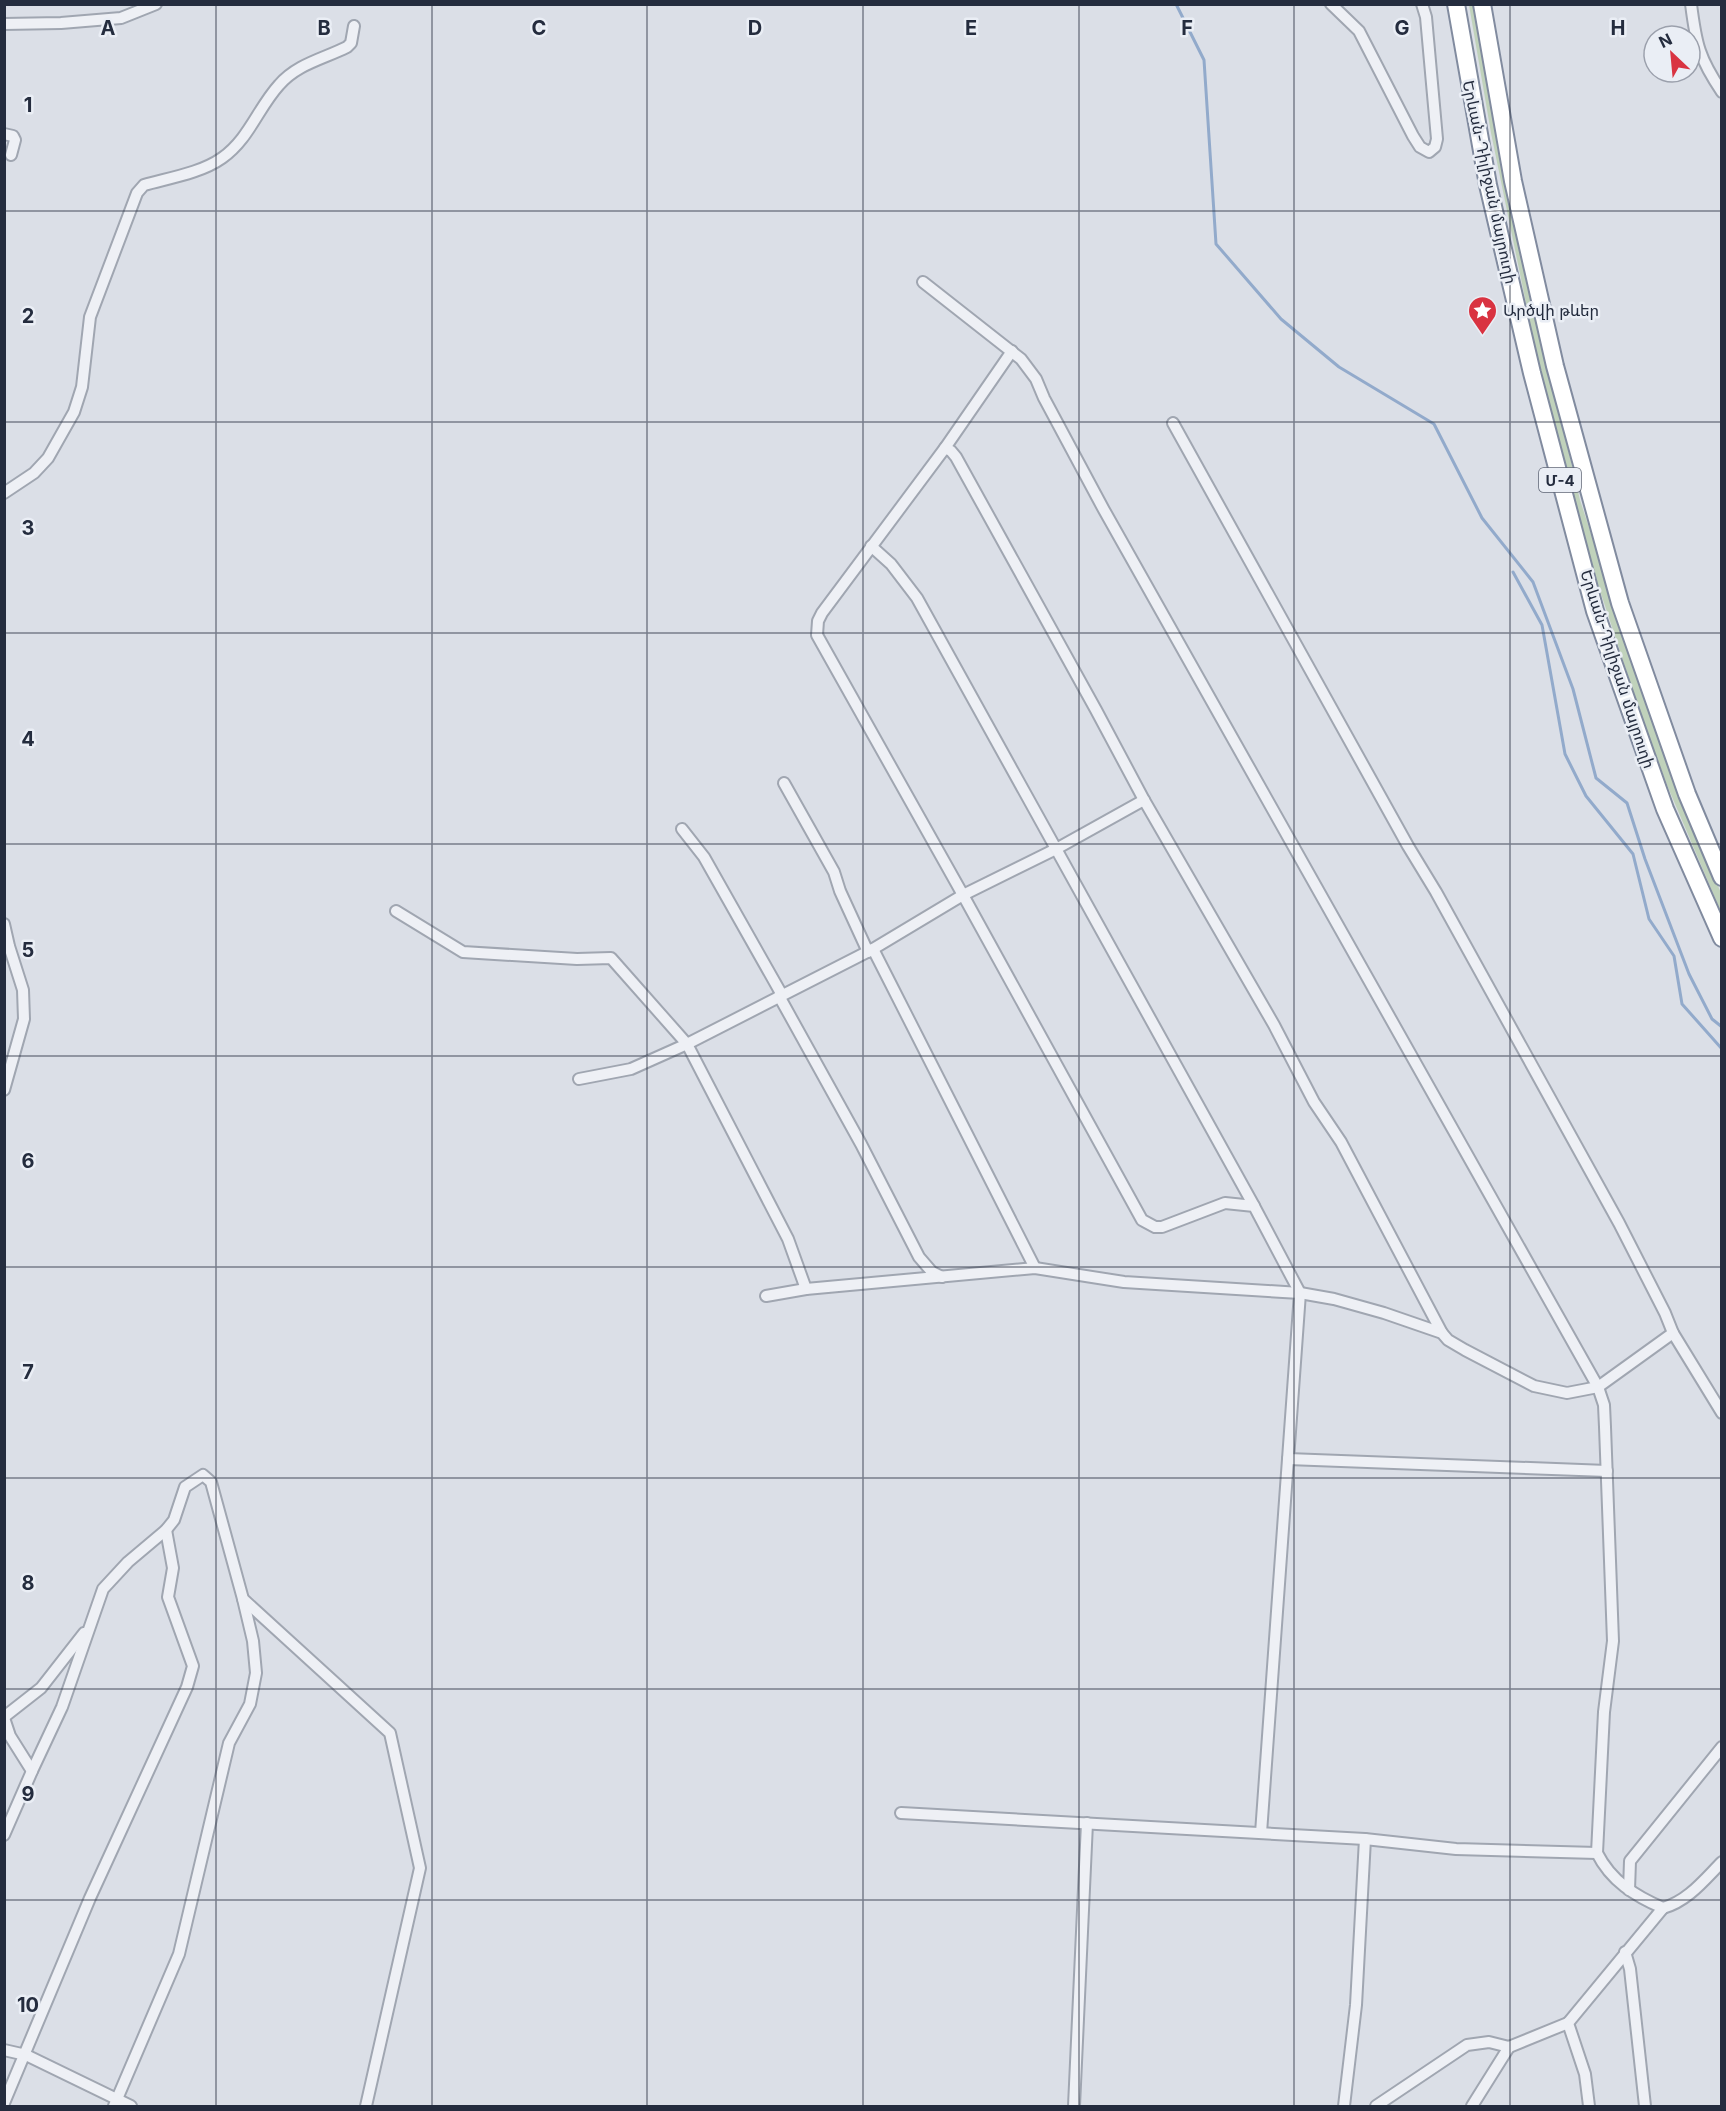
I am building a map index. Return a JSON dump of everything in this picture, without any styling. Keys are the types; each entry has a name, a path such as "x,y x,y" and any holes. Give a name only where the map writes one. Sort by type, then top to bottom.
{"highway":[{"name":"Երևան-Դիլիջան մայրուղի","path":"1456,4 1488,185 1532,374 1595,611 1665,809 1722,938"},
{"name":"Երևան-Դիլիջան մայրուղի","path":"1482,4 1518,204 1555,366 1617,592 1687,794 1722,877"}],"street":[{"path":"4,24 61,23 121,18 156,4"},
{"path":"1331,4 1359,30 1416,142 1429,152 1435,147 1437,139 1426,17 1422,4"},
{"path":"1691,4 1696,41 1702,62 1722,92"},
{"path":"4,493 34,473 48,458 74,412 82,387 90,317 137,193 144,185 210,165 222,158 240,143 278,85 301,67 347,47 351,43 354,26"},
{"path":"4,134 13,136 15,140 11,155"},
{"path":"923,282 1012,351 1036,379 1110,520 1598,1387 1604,1405 1613,1641 1604,1712 1597,1853 1603,1866 1629,1890 1663,1908"},
{"path":"1012,351 945,448 822,613 818,621 817,635 1142,1220 1155,1227 1162,1227 1225,1203 1254,1206"},
{"path":"1173,423 1619,1223 1660,1302 1673,1333 1721,1410"},
{"path":"945,448 956,457 1144,800 1274,1025 1314,1102 1341,1142 1442,1333"},
{"path":"871,546 891,564 917,598 1300,1293 1261,1833"},
{"path":"784,783 834,872 840,891 1035,1268"},
{"path":"579,1078 631,1069 687,1044 870,950 963,895 1056,849 1144,800"},
{"path":"682,829 704,857 781,996 861,1143 919,1257 932,1272 942,1278"},
{"path":"396,911 463,952 577,959 611,958 687,1044 788,1239 806,1289"},
{"path":"4,924 23,990 24,1004 24,1019 4,1090"},
{"path":"766,1296 806,1289 1035,1268 1124,1282 1300,1293 1334,1299 1384,1313 1442,1333 1465,1350 1534,1386 1567,1393 1598,1387 1673,1333"},
{"path":"1288,1459 1607,1471"},
{"path":"4,1835 62,1707 103,1589 128,1562 166,1530 174,1520 185,1487 203,1475 211,1482 243,1599 256,1673 250,1704 229,1743 179,1954 115,2103"},
{"path":"4,2103 90,1898 187,1687 193,1666 168,1597 173,1568 166,1530"},
{"path":"243,1599 390,1733 420,1868 366,2106"},
{"path":"32,1771 10,1736 4,1718 41,1688 90,1624"},
{"path":"1629,1890 1630,1861 1722,1747"},
{"path":"901,1813 1365,1839 1456,1849 1597,1853"},
{"path":"1074,2106 1087,1823"},
{"path":"1344,2106 1356,2005 1365,1839"},
{"path":"1376,2106 1467,2045 1489,2042 1509,2046 1568,2023 1663,1908 1687,1897 1722,1862"},
{"path":"1625,1952 1630,1969 1645,2106"},
{"path":"1568,2023 1585,2074 1589,2106"},
{"path":"1472,2106 1509,2046"},
{"path":"4,2050 26,2055 115,2103 131,2106"}],"green space":[{"path":"1469,5 1477,5 1562,424 1580,500 1641,687 1721,893 1721,912 1667,785 1639,709 1584,542 1557,445 1491,133"}],"waterway":[{"path":"1176,4 1204,60 1216,244 1281,319 1339,367 1434,424 1482,518 1533,582 1573,689 1596,778 1627,803 1645,859 1689,974 1712,1019 1722,1027"},
{"path":"1513,572 1542,625 1565,754 1586,796 1633,854 1649,919 1674,956 1682,1004 1722,1049"}],"place":[{"name":"Արծվի թևեր","path":"1482,336"}]}
